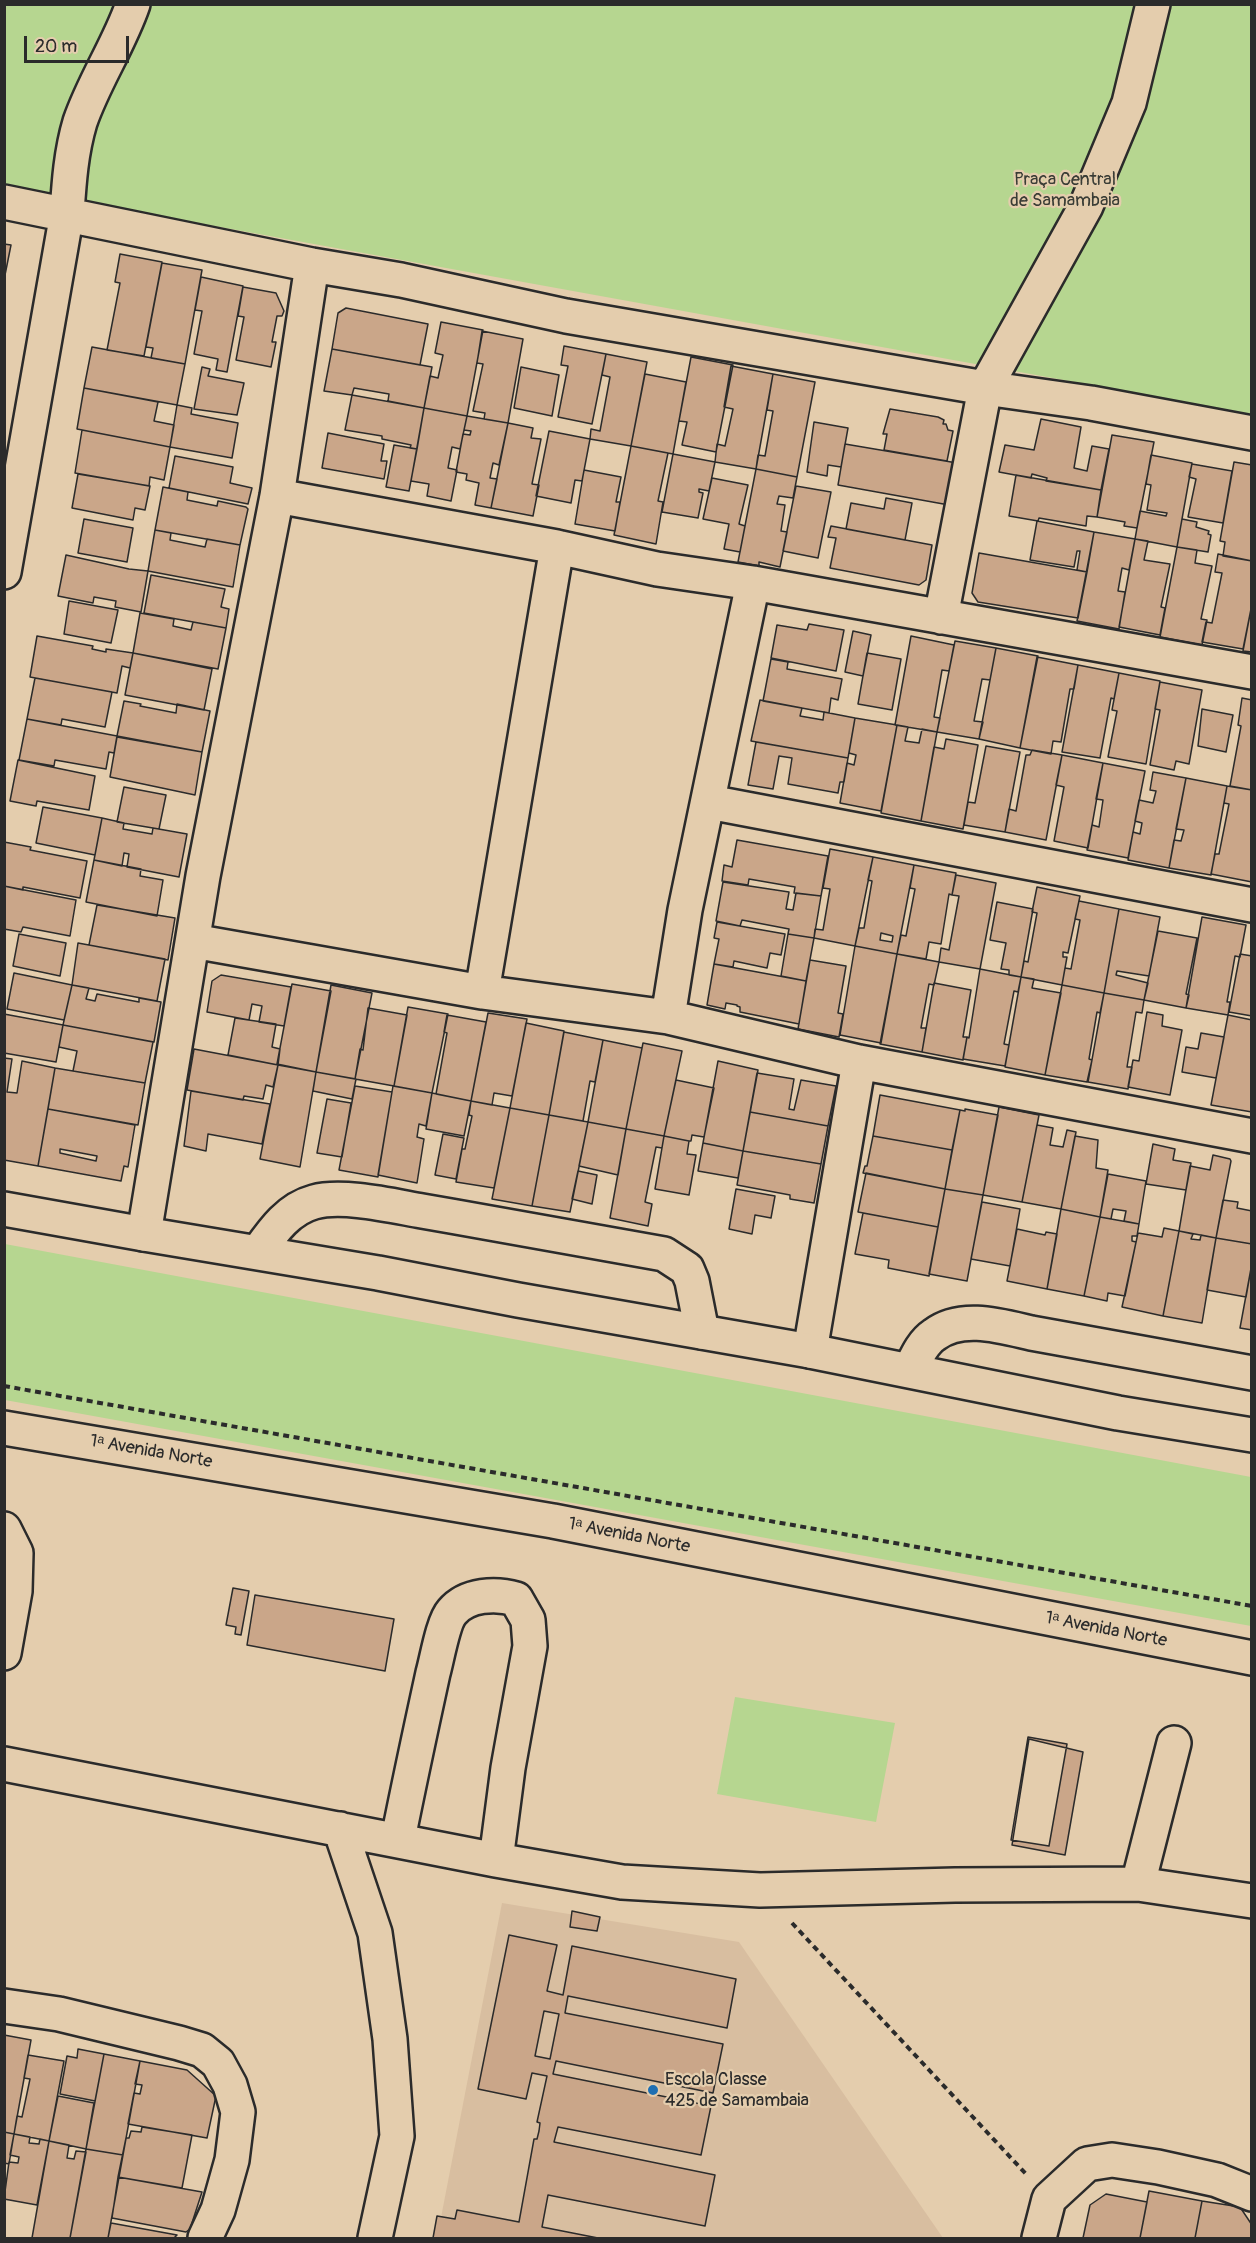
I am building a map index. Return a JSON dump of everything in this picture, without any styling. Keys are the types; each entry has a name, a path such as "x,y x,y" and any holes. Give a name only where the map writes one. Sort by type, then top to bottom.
{"street":[{"path":"4,572 67,213 69,174 80,123 101,72 125,28 133,4"},
{"path":"941,617 985,388 1086,206 1129,103 1153,4"},
{"path":"4,201 312,265 401,280 566,316 985,388 1091,403 1251,433"},
{"path":"144,1234 212,829 277,496 312,265"},
{"path":"277,496 557,547 657,569 753,583 1251,672"},
{"path":"482,992 557,547"},
{"path":"668,1017 685,910 753,583"},
{"path":"709,802 1251,905"},
{"path":"193,941 482,992 668,1017 859,1062 1251,1136"},
{"path":"810,1351 859,1062"},
{"path":"258,1252 276,1227 296,1210 315,1201 366,1202 664,1254 687,1269 692,1281 702,1332"},
{"path":"4,1209 810,1351 1118,1413 1251,1435"},
{"path":"910,1370 921,1349 933,1335 947,1327 963,1323 998,1325 1251,1373"},
{"name":"1ᵃ Avenida Norte","path":"4,1428 553,1521 1251,1658"},
{"path":"4,1529 16,1553 15,1592 4,1653"},
{"path":"398,1839 440,1643 452,1612 467,1601 486,1595 504,1595 516,1599 528,1620 530,1646 508,1768 496,1860"},
{"path":"1138,1884 1174,1743"},
{"path":"4,1764 398,1839 496,1860 622,1882 760,1890 955,1885 1138,1884 1251,1901"},
{"path":"340,1829 375,1933 390,2039 397,2136 375,2238"},
{"path":"4,2006 59,2014 179,2043 202,2050 218,2064 230,2085 238,2112 232,2160 218,2210 205,2238"},
{"path":"1039,2238 1049,2199 1087,2164 1112,2160 1217,2180 1251,2194"}],"path":[{"path":"4,1386 1251,1606"},
{"path":"760,1890 1049,2199"}],"shaded area":[{"name":"Escola Classe 425 de Samambaia","path":"502,1903 739,1942 943,2238 437,2238"}],"green space":[{"name":"Praça Central de Samambaia","path":"4,5 1251,5 1251,414 5,188"},
{"path":"5,1244 1251,1477 1251,1626 5,1400"},
{"path":"735,1697 895,1723 876,1822 717,1794"}],"building":[{"path":"4,244 11,245 4,280"},
{"path":"120,254 162,262 144,356 107,350 120,283 115,282"},
{"path":"162,263 202,270 185,364 151,358 153,348 146,347"},
{"path":"201,277 243,286 227,372 216,370 218,359 194,354 202,311 195,310"},
{"path":"243,287 276,293 284,311 282,316 277,316 272,342 276,342 271,367 236,360 244,317 238,316"},
{"path":"346,308 428,324 420,365 332,349 338,313"},
{"path":"441,322 483,330 467,416 424,408 430,376 438,378 443,355 435,353"},
{"path":"482,331 523,339 508,423 484,419 485,413 473,411 483,364 477,363"},
{"path":"564,346 606,354 592,424 558,417 568,366 561,365"},
{"path":"92,347 185,364 177,405 84,388"},
{"path":"332,349 432,367 424,408 388,401 389,394 354,388 352,395 324,391"},
{"path":"606,354 647,362 631,446 590,439 591,429 600,431 610,377 602,375"},
{"path":"691,357 733,365 716,452 682,445 687,422 679,421"},
{"path":"731,366 773,374 756,469 715,462 717,444 725,446 733,409 724,407"},
{"path":"202,367 210,369 208,376 244,383 237,415 194,409"},
{"path":"521,367 559,375 552,416 514,408"},
{"path":"645,374 686,382 673,454 631,446"},
{"path":"773,374 815,382 797,477 756,469 758,455 765,456 773,411 767,410"},
{"path":"84,388 158,402 154,421 174,425 170,447 77,429"},
{"path":"352,395 424,408 417,449 410,448 411,445 382,439 382,436 345,430"},
{"path":"177,405 192,408 191,414 238,423 232,458 170,447"},
{"path":"424,408 467,416 460,449 452,447 448,468 457,470 451,501 427,496 429,484 411,481"},
{"path":"890,409 944,420 943,424 946,424 948,430 953,431 947,461 884,450 887,434 883,434"},
{"path":"467,416 508,423 499,465 493,463 490,478 497,479 491,508 475,505 479,483 466,480 467,474 456,472 463,434 470,435 471,431 464,430"},
{"path":"1041,419 1081,427 1074,468 1087,471 1092,446 1109,449 1101,490 1046,481 1047,478 1032,474 1031,478 999,472 1005,445 1034,450"},
{"path":"814,422 848,428 841,467 828,465 827,476 807,472"},
{"path":"508,423 533,428 531,438 541,439 532,484 539,485 533,516 491,508"},
{"path":"82,430 170,447 164,480 150,477 149,486 75,473"},
{"path":"549,431 590,439 582,481 575,480 571,503 536,496"},
{"path":"328,433 384,444 381,461 387,461 384,479 322,468"},
{"path":"1112,435 1154,442 1137,528 1124,526 1125,522 1097,517"},
{"path":"845,444 957,463 949,505 838,485"},
{"path":"394,445 417,449 409,491 386,487"},
{"path":"631,446 668,453 658,501 663,502 656,544 614,535"},
{"path":"673,454 715,462 709,491 699,489 699,492 703,493 698,518 662,512"},
{"path":"1151,455 1192,463 1177,547 1135,539 1140,511 1166,516 1167,513 1147,510 1151,485 1146,484"},
{"path":"175,456 233,467 230,483 252,488 248,504 169,488"},
{"path":"1234,462 1252,465 1252,561 1223,556 1225,542 1220,541"},
{"path":"1192,464 1232,471 1223,523 1188,517 1196,479 1189,477"},
{"path":"756,469 797,477 793,498 779,496 777,504 785,505 781,531 787,532 780,567 759,562 759,566 738,562"},
{"path":"584,470 621,477 616,502 620,502 615,531 575,524"},
{"path":"78,474 150,486 145,510 135,508 133,520 72,508"},
{"path":"1016,475 1101,490 1097,517 1087,516 1086,526 1039,518 1038,521 1009,516"},
{"path":"712,478 748,485 739,524 745,526 740,552 724,549 729,524 703,519"},
{"path":"796,486 831,492 818,558 783,551"},
{"path":"163,487 188,492 187,500 217,506 218,501 246,507 248,509 240,545 155,530"},
{"path":"886,498 912,503 905,540 846,529 851,503 884,509"},
{"path":"84,519 133,528 127,562 78,553"},
{"path":"1182,519 1197,522 1196,527 1209,531 1208,534 1211,535 1208,552 1177,547"},
{"path":"1037,521 1094,532 1087,572 1077,570 1080,551 1077,551 1074,567 1030,560"},
{"path":"831,526 932,545 926,580 919,585 830,568 836,538 828,537"},
{"path":"155,530 171,533 170,540 205,547 207,539 240,545 233,587 148,571"},
{"path":"1094,532 1135,539 1129,570 1122,568 1118,591 1125,592 1119,629 1077,621"},
{"path":"1135,539 1148,541 1144,560 1170,564 1161,607 1165,608 1160,635 1119,627"},
{"path":"1177,547 1197,550 1195,563 1212,566 1201,619 1207,620 1202,645 1160,637"},
{"path":"979,553 1087,572 1078,618 978,602 972,593"},
{"path":"1218,554 1252,561 1252,604 1243,649 1202,642 1206,622 1212,623 1222,573 1215,572"},
{"path":"66,555 148,571 141,612 115,607 116,601 94,597 93,603 58,596"},
{"path":"151,575 225,589 221,607 229,609 226,628 144,613"},
{"path":"69,601 118,610 111,643 64,634"},
{"path":"1252,604 1252,652 1243,651"},
{"path":"140,613 174,619 173,626 191,630 193,622 226,628 218,669 133,653"},
{"path":"809,624 844,630 836,671 771,658 777,625 807,630"},
{"path":"853,631 871,635 863,676 845,672"},
{"path":"37,636 93,646 92,649 106,652 106,649 133,653 130,668 122,666 117,693 30,677"},
{"path":"911,636 954,645 949,671 942,670 934,717 940,718 937,732 895,725"},
{"path":"955,641 996,648 990,680 982,679 974,721 983,722 979,739 937,732"},
{"path":"996,648 1038,656 1020,748 979,739"},
{"path":"133,653 212,669 204,710 125,695"},
{"path":"867,653 901,659 892,710 858,704"},
{"path":"1037,657 1078,665 1074,689 1070,689 1061,742 1053,741 1051,754 1020,748"},
{"path":"771,659 788,662 787,669 842,679 838,700 831,698 829,713 763,701"},
{"path":"1078,665 1119,673 1114,699 1111,698 1100,758 1062,752"},
{"path":"1119,673 1160,681 1146,764 1108,757 1117,711 1112,710"},
{"path":"35,678 112,692 105,727 62,719 61,725 27,719"},
{"path":"1160,682 1202,690 1189,764 1176,761 1174,770 1150,765 1160,710 1155,709"},
{"path":"1242,698 1252,700 1252,790 1230,786 1241,726 1238,725"},
{"path":"760,700 802,708 800,716 823,720 824,712 855,718 848,758 751,741"},
{"path":"124,701 176,713 177,704 210,711 202,752 117,736"},
{"path":"1202,709 1233,715 1226,752 1198,746"},
{"path":"855,718 897,725 881,811 840,803 847,763 854,765 856,755 849,753"},
{"path":"27,719 117,736 114,753 109,752 106,769 55,760 54,766 19,760"},
{"path":"897,725 908,727 905,741 919,743 922,729 937,732 921,821 881,813"},
{"path":"117,737 202,752 195,795 110,777"},
{"path":"946,739 978,745 963,829 921,821 934,747 944,749"},
{"path":"756,742 848,758 844,782 840,782 838,793 788,784 792,758 779,756 773,789 748,785"},
{"path":"986,746 1020,752 1005,832 964,825 968,802 975,803"},
{"path":"1032,750 1062,755 1046,840 1005,832 1009,809 1016,811 1026,755 1030,755"},
{"path":"1062,755 1103,763 1088,848 1054,841 1064,787 1056,785"},
{"path":"18,760 95,776 89,810 37,801 36,806 10,801"},
{"path":"1103,763 1145,771 1128,858 1087,850 1092,825 1099,827 1103,800 1096,799"},
{"path":"1153,772 1186,778 1169,868 1128,860 1133,832 1140,834 1142,823 1135,821 1139,800 1153,803 1156,791 1150,790"},
{"path":"1186,778 1227,786 1211,875 1169,868 1174,840 1181,841 1184,830 1176,829"},
{"path":"1227,786 1252,790 1252,882 1211,874 1215,854 1219,854 1229,804 1224,803"},
{"path":"124,787 166,795 159,829 117,822"},
{"path":"43,807 102,818 95,855 36,843"},
{"path":"102,818 124,823 123,829 152,834 153,828 187,834 179,877 127,867 129,854 124,853 122,866 94,860"},
{"path":"737,840 828,856 821,896 794,893 795,887 749,879 748,885 722,881 724,865 732,867"},
{"path":"4,842 31,847 30,850 87,861 80,898 23,887 23,890 4,886"},
{"path":"830,849 873,857 855,946 814,938 815,929 823,930 830,889 823,888"},
{"path":"873,857 914,865 897,954 855,946 859,928 864,928 872,881 868,880","holes":["881,933 893,936 892,942 880,940"]},
{"path":"94,860 141,869 140,876 163,880 157,916 86,902"},
{"path":"914,865 956,873 952,895 949,894 941,944 929,942 926,959 897,954 901,935 906,936 915,889 910,888"},
{"path":"956,875 996,883 980,969 939,962 941,948 949,950 959,896 952,895"},
{"path":"723,882 789,892 786,909 793,910 796,893 821,896 814,938 788,934 789,929 742,920 740,926 716,921"},
{"path":"4,886 76,900 70,936 23,927 21,932 4,929"},
{"path":"1037,887 1080,896 1068,953 1063,952 1063,957 1067,957 1062,985 1021,977 1024,961 1028,962 1037,913 1032,912"},
{"path":"1079,901 1119,909 1104,993 1062,985 1065,968 1071,969 1080,920 1075,919"},
{"path":"997,902 1033,909 1021,977 1009,975 1009,970 1001,969 1006,943 990,940"},
{"path":"97,905 175,918 168,960 89,945"},
{"path":"1119,909 1160,917 1149,976 1117,971 1116,975 1148,983 1144,1000 1104,993"},
{"path":"1202,917 1246,925 1240,957 1235,956 1227,1002 1230,1002 1228,1015 1186,1008"},
{"path":"717,922 785,934 781,955 770,953 767,968 734,961 733,967 714,964 719,939 714,938"},
{"path":"1158,931 1197,938 1186,994 1189,995 1186,1008 1144,1000"},
{"path":"19,934 66,943 60,976 13,966"},
{"path":"788,934 814,938 806,981 781,976"},
{"path":"78,943 165,959 157,1001 72,985"},
{"path":"855,946 897,954 881,1043 840,1035"},
{"path":"897,954 939,962 934,985 929,984 921,1028 926,1028 922,1052 880,1044"},
{"path":"1240,954 1252,956 1252,1016 1229,1012"},
{"path":"810,960 846,966 838,1013 843,1014 839,1037 798,1029"},
{"path":"714,964 806,981 799,1024 740,1012 740,1007 737,1005 726,1003 725,1009 707,1005"},
{"path":"980,969 1021,977 1018,992 1014,991 1004,1044 1009,1045 1005,1066 963,1059 967,1037 969,1038"},
{"path":"14,973 72,985 64,1020 7,1009"},
{"path":"221,975 291,987 284,1026 259,1022 262,1006 252,1004 249,1020 207,1012 212,981"},
{"path":"1021,977 1034,979 1032,988 1061,993 1045,1075 1005,1067"},
{"path":"934,983 971,990 963,1037 967,1037 963,1060 922,1052"},
{"path":"292,984 331,991 316,1072 277,1064"},
{"path":"72,985 89,988 86,999 95,1001 97,994 139,1002 139,998 161,1002 154,1042 63,1025"},
{"path":"331,985 372,993 355,1079 316,1072"},
{"path":"1062,985 1104,993 1100,1013 1097,1012 1089,1059 1092,1060 1087,1082 1045,1075"},
{"path":"1104,993 1144,1000 1142,1013 1136,1012 1127,1067 1132,1067 1128,1089 1088,1082"},
{"path":"408,1007 448,1014 432,1093 394,1086"},
{"path":"368,1008 407,1015 394,1086 355,1079 360,1049 363,1050"},
{"path":"1147,1012 1163,1015 1162,1026 1182,1030 1170,1095 1128,1087 1133,1060 1139,1061"},
{"path":"488,1013 527,1019 512,1096 494,1093 492,1105 471,1101"},
{"path":"4,1014 63,1025 56,1062 4,1053"},
{"path":"447,1015 486,1022 471,1101 436,1094 447,1033 444,1032"},
{"path":"1228,1015 1252,1020 1252,1112 1211,1105"},
{"path":"235,1018 276,1024 272,1047 280,1049 278,1065 228,1055"},
{"path":"526,1023 564,1031 549,1115 510,1108"},
{"path":"63,1025 153,1042 145,1083 73,1071 77,1051 59,1047"},
{"path":"564,1032 603,1040 595,1082 590,1081 583,1121 549,1115"},
{"path":"1201,1033 1224,1037 1216,1078 1182,1072 1186,1047 1198,1049"},
{"path":"603,1040 642,1048 626,1129 588,1122"},
{"path":"643,1043 682,1051 664,1136 626,1129"},
{"path":"194,1049 278,1065 273,1087 266,1085 263,1099 244,1096 243,1100 187,1090"},
{"path":"4,1058 12,1059 7,1092 17,1093 22,1061 55,1068 38,1166 4,1160"},
{"path":"718,1061 758,1070 743,1151 703,1143"},
{"path":"278,1065 316,1072 300,1167 260,1159"},
{"path":"55,1068 145,1083 138,1125 48,1109"},
{"path":"316,1072 356,1079 352,1099 313,1091"},
{"path":"757,1073 794,1079 789,1109 794,1110 801,1080 836,1086 828,1126 750,1112"},
{"path":"676,1080 714,1088 704,1137 692,1135 689,1141 664,1136"},
{"path":"355,1086 392,1092 378,1177 339,1170"},
{"path":"393,1086 432,1093 426,1126 419,1124 417,1137 424,1139 417,1183 378,1175"},
{"path":"191,1091 270,1104 262,1144 208,1134 206,1151 184,1146"},
{"path":"432,1093 471,1101 464,1136 426,1129"},
{"path":"880,1095 960,1110 952,1150 873,1136"},
{"path":"327,1099 351,1103 342,1157 317,1153"},
{"path":"471,1101 510,1108 494,1188 456,1182 462,1149 465,1149 472,1116 469,1115"},
{"path":"999,1107 1039,1115 1022,1202 983,1195"},
{"path":"510,1108 549,1115 532,1206 492,1199"},
{"path":"48,1109 135,1125 128,1167 124,1166 121,1181 38,1166","holes":["60,1149 97,1156 96,1161 60,1153"]},
{"path":"965,1109 998,1115 983,1195 945,1189 960,1110 965,1111"},
{"path":"750,1112 828,1126 821,1164 743,1151"},
{"path":"549,1115 588,1122 570,1212 532,1206"},
{"path":"588,1122 626,1129 618,1175 579,1166"},
{"path":"1037,1125 1053,1128 1050,1145 1063,1147 1067,1130 1076,1132 1061,1209 1022,1202"},
{"path":"626,1129 664,1136 662,1148 656,1147 645,1202 652,1204 648,1226 610,1218"},
{"path":"443,1134 464,1138 456,1179 435,1175"},
{"path":"664,1136 689,1141 687,1154 696,1155 689,1195 655,1189"},
{"path":"873,1136 952,1150 945,1189 863,1173 867,1166"},
{"path":"1075,1136 1098,1140 1096,1168 1108,1170 1100,1217 1061,1209"},
{"path":"703,1143 743,1151 738,1178 698,1171"},
{"path":"1153,1144 1175,1149 1173,1160 1191,1163 1186,1190 1146,1184"},
{"path":"743,1151 821,1164 814,1203 790,1199 790,1195 737,1185"},
{"path":"1213,1155 1231,1161 1216,1238 1179,1231 1190,1166 1210,1170"},
{"path":"578,1171 597,1175 592,1204 572,1199"},
{"path":"866,1173 945,1189 938,1227 858,1212"},
{"path":"1108,1174 1146,1181 1139,1224 1124,1221 1126,1211 1113,1209 1111,1219 1100,1217"},
{"path":"736,1189 775,1196 771,1218 755,1215 752,1234 729,1229"},
{"path":"945,1189 983,1195 967,1281 929,1274"},
{"path":"1223,1200 1238,1202 1237,1208 1252,1211 1252,1244 1216,1238"},
{"path":"982,1202 1020,1209 1010,1266 971,1259"},
{"path":"1061,1209 1100,1217 1084,1296 1047,1289"},
{"path":"863,1213 938,1227 929,1276 888,1268 889,1260 855,1254"},
{"path":"1100,1217 1139,1224 1137,1236 1132,1236 1132,1241 1136,1242 1125,1296 1108,1293 1107,1301 1084,1296"},
{"path":"1164,1228 1179,1231 1163,1316 1122,1307 1138,1233 1162,1237"},
{"path":"1017,1229 1045,1235 1046,1232 1057,1234 1047,1289 1007,1281"},
{"path":"1179,1231 1193,1234 1191,1239 1200,1240 1201,1235 1216,1238 1202,1323 1163,1316"},
{"path":"1216,1238 1252,1244 1252,1263 1246,1297 1207,1290"},
{"path":"1252,1263 1252,1330 1240,1328"},
{"path":"233,1588 249,1591 241,1635 235,1634 236,1627 226,1625"},
{"path":"255,1595 394,1619 385,1671 247,1645"},
{"path":"1028,1737 1067,1744 1049,1846 1011,1840"},
{"path":"1029,1739 1083,1752 1065,1855 1012,1845"},
{"path":"572,1911 600,1917 597,1931 570,1927"},
{"path":"509,1935 557,1945 547,1991 563,1995 572,1946 736,1979 727,2028 568,1996 565,2013 723,2044 713,2093 556,2061 553,2074 711,2106 701,2155 558,2127 554,2142 715,2175 705,2226 548,2195 542,2227 598,2238 433,2238 437,2216 455,2219 457,2210 519,2222 534,2139 537,2139 539,2131 540,2123 537,2122 547,2076 532,2073 526,2099 478,2089","holes":["544,2011 559,2014 550,2059 535,2056"]},
{"path":"4,2035 31,2040 14,2134 4,2132"},
{"path":"78,2049 104,2054 95,2101 60,2094 67,2056 77,2058"},
{"path":"104,2054 140,2061 123,2155 86,2149"},
{"path":"28,2055 64,2061 49,2141 14,2134 17,2116 22,2117 30,2079 24,2078"},
{"path":"140,2061 187,2070 216,2096 207,2138 128,2124 134,2093 140,2094 142,2085 135,2084"},
{"path":"58,2096 94,2103 86,2149 49,2141"},
{"path":"142,2127 192,2135 182,2188 118,2177 126,2138 129,2138 131,2131 141,2132"},
{"path":"4,2132 14,2134 9,2164 4,2163"},
{"path":"14,2134 30,2137 29,2143 39,2144 40,2139 49,2141 37,2205 4,2199 9,2162 18,2163 19,2157 10,2155"},
{"path":"49,2141 69,2145 67,2158 74,2159 76,2151 86,2152 70,2238 32,2238"},
{"path":"86,2149 123,2155 108,2238 70,2238"},
{"path":"118,2177 202,2192 190,2229 186,2232 112,2218"},
{"path":"1149,2191 1202,2201 1195,2238 1140,2238"},
{"path":"1106,2194 1147,2202 1140,2238 1083,2238 1090,2205"},
{"path":"1202,2201 1240,2207 1252,2225 1252,2238 1195,2238"},
{"path":"111,2223 177,2235 174,2238 108,2238"}],"place":[{"name":"Escola Classe 425 de Samambaia","path":"653,2090"}]}
